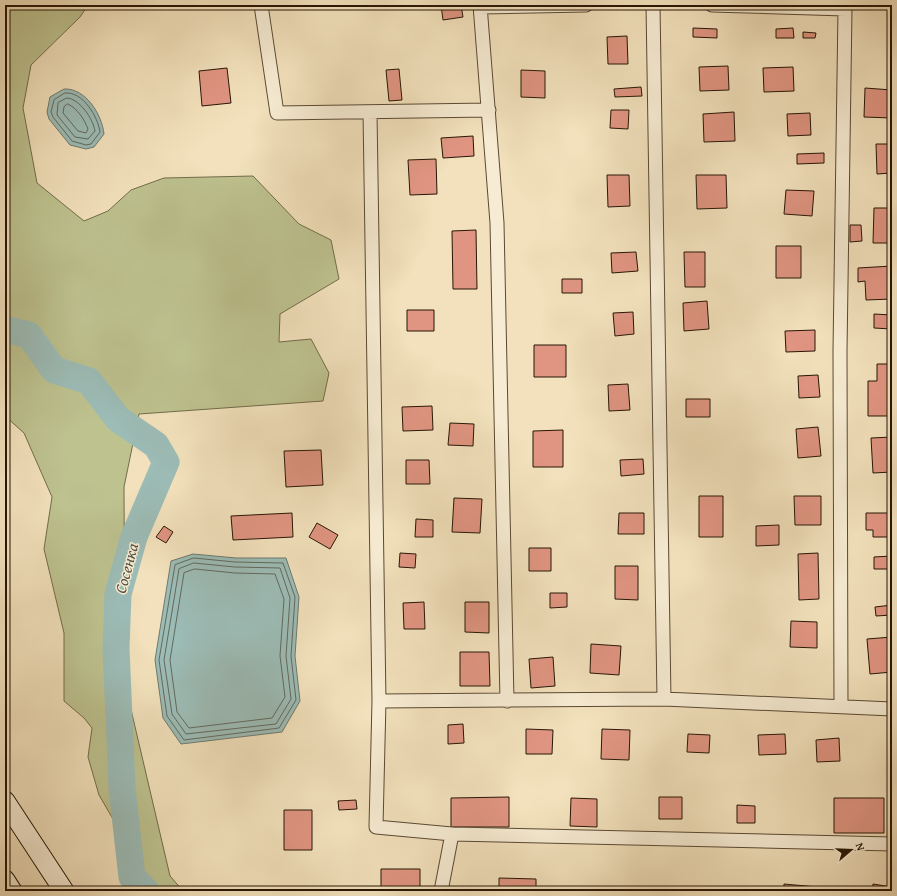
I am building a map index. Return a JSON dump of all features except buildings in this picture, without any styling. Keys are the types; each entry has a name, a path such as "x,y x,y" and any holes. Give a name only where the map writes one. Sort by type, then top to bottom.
{"main road":[{"path":"5,801 64,891"},
{"path":"5,880 12,891"}],"street":[{"path":"261,5 277,113 489,110"},
{"path":"507,701 497,222 480,6 586,5"},
{"path":"653,5 664,699"},
{"path":"712,5 845,9 840,351 841,706"},
{"path":"370,112 379,701 376,827 452,834 892,844"},
{"path":"379,701 664,699 892,708"},
{"path":"441,891 452,834"}],"green space":[{"path":"5,5 88,5 80,17 31,65 23,108 37,183 84,221 108,211 131,190 164,178 253,176 299,224 331,240 339,279 280,314 279,342 311,339 329,373 323,401 139,414 124,487 125,684 170,876 183,891 155,891 99,795 88,757 92,728 84,718 64,701 64,633 44,549 52,497 24,433 5,416"}],"water":[{"path":"64,89 79,93 92,104 96,111 103,127 104,134 94,147 86,149 70,145 49,119 47,112 50,97"},
{"path":"193,554 236,558 286,558 299,597 295,656 300,701 282,732 181,744 163,718 155,660 171,561"}],"waterway":[{"name":"Сосенка","path":"5,329 29,335 54,370 89,381 118,419 156,445 166,462 134,537 118,594 116,648 122,788 132,877 146,891"}]}
